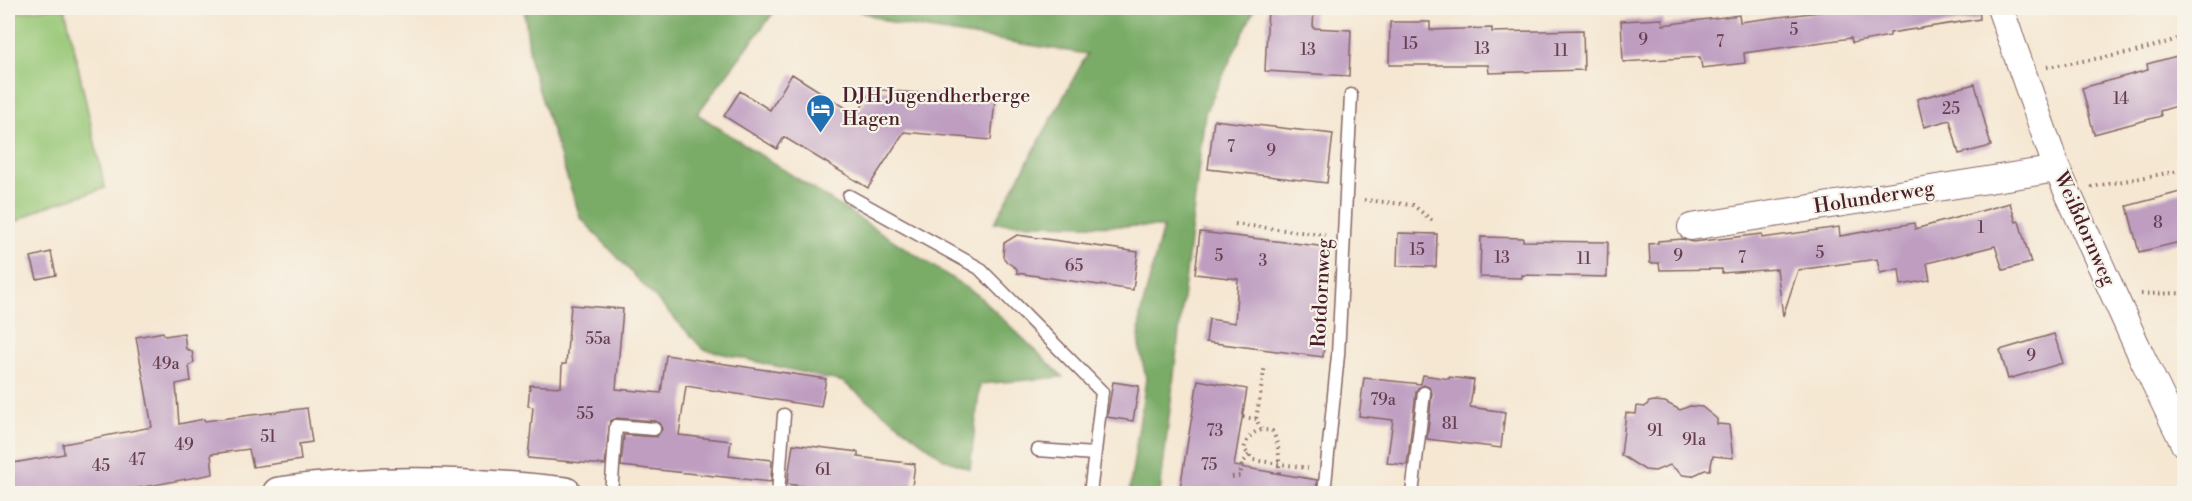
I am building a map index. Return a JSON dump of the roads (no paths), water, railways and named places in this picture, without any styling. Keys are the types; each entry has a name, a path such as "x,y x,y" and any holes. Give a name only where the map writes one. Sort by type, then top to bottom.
{"main road":[{"path":"291,493 356,486 431,485 551,493"}],"street":[{"name":"Weißdornweg","path":"2000,8 2062,180 2184,444"},
{"name":"Holunderweg","path":"1691,227 2062,180"}],"lane":[{"name":"Rotdornweg","path":"1324,494 1338,355 1351,95"},
{"path":"849,196 979,268 1102,392 1090,494"},
{"path":"1412,494 1424,393"},
{"path":"778,494 784,415"},
{"path":"611,494 616,426 654,429"},
{"path":"1038,450 1094,454"}],"place":[{"name":"DJH Jugendherberge Hagen","path":"821,134"}]}
